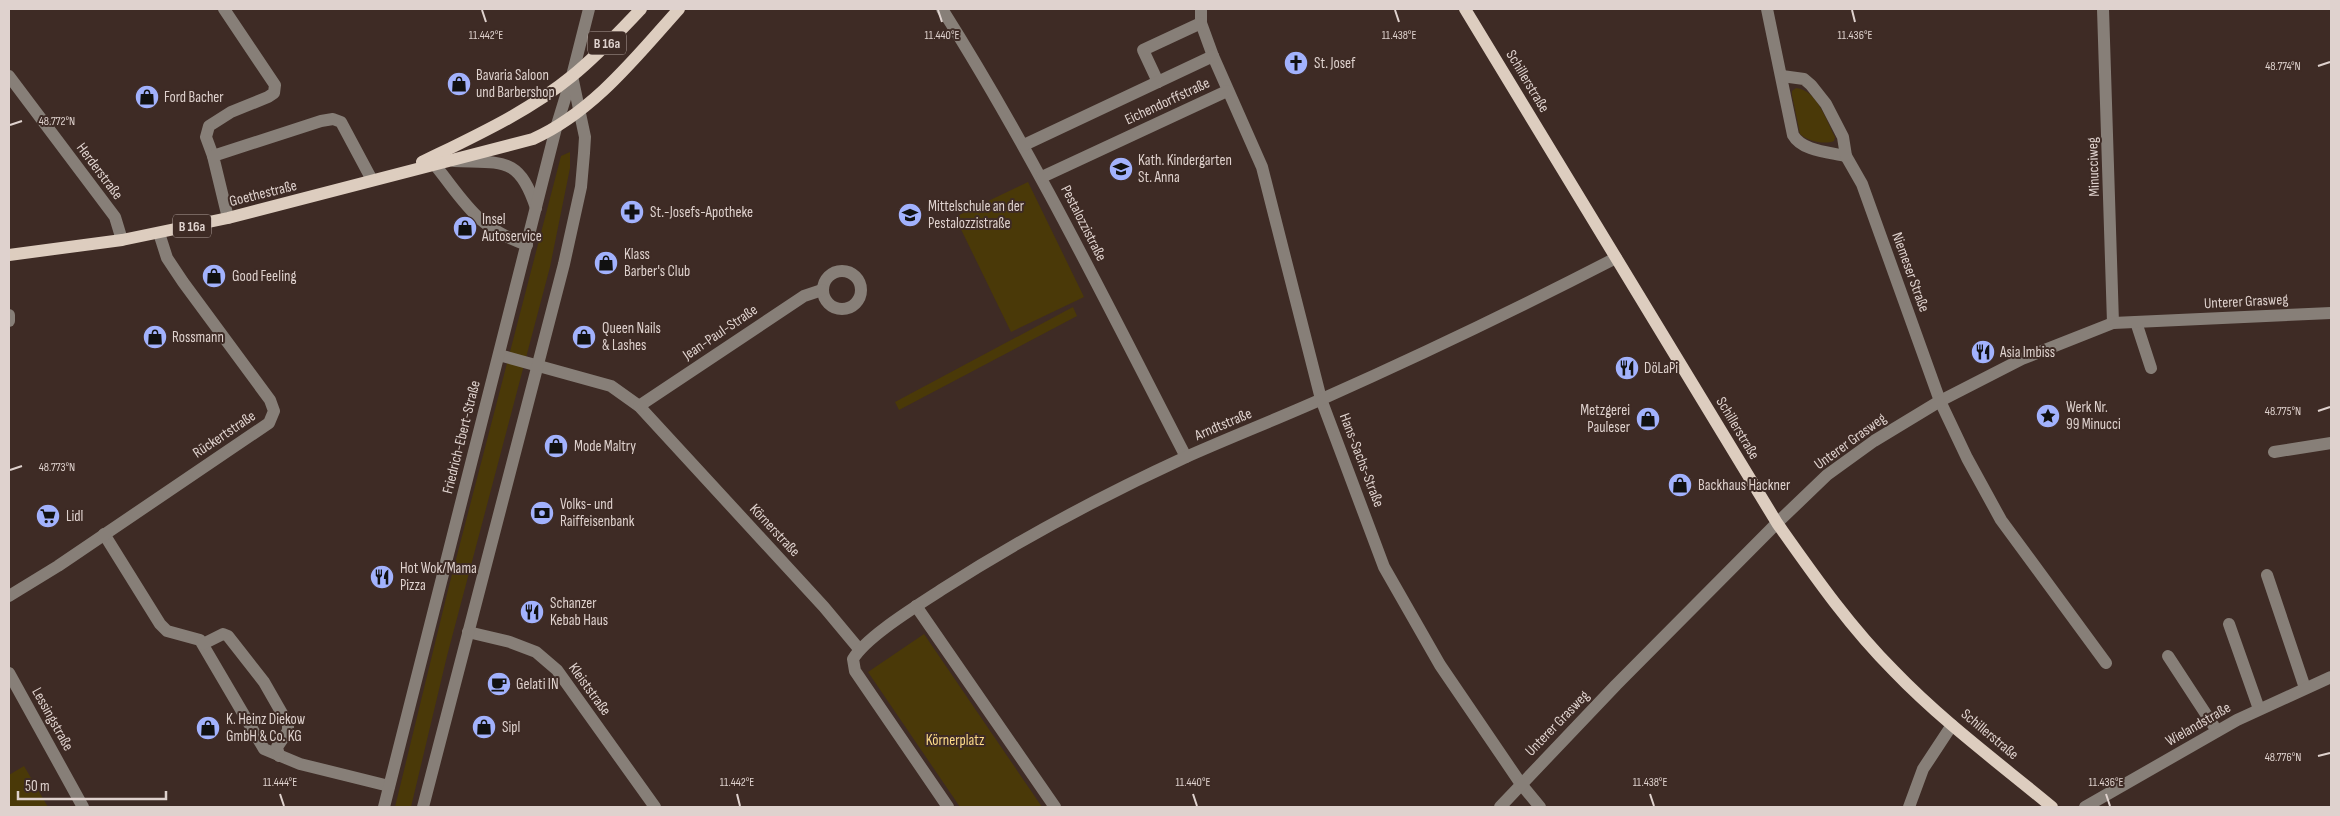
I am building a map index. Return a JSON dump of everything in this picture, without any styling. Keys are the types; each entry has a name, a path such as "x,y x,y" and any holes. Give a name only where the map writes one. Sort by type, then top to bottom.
{"main road":[{"name":"Goethestraße","path":"404,171 527,107 572,76 641,9"},
{"name":"Goethestraße","path":"9,255 122,240 228,218 533,139 556,128 580,111 638,54 679,9"},
{"name":"Schillerstraße","path":"1465,9 1777,523 1820,584 1858,632 1894,672 1952,725 2052,807"}],"street":[{"path":"224,9 275,85 274,93 268,97 231,112 209,126 206,137 213,156 228,218"},
{"name":"Friedrich-Ebert-Straße","path":"384,807 556,128 572,76 589,9"},
{"name":"Pestalozzistraße","path":"942,9 991,87 1042,177 1186,457"},
{"name":"Eichendorffstraße","path":"1042,177 1227,91 1201,23 1201,9"},
{"path":"1767,9 1793,135 1796,140 1807,147 1846,156"},
{"name":"Minucciweg","path":"2103,9 2113,323"},
{"path":"1158,82 1143,50 1201,23"},
{"path":"1024,146 1213,56"},
{"name":"Herderstraße","path":"9,76 115,218 122,240"},
{"name":"Friedrich-Ebert-Straße","path":"423,807 536,364 564,264 581,187 585,137 572,76"},
{"name":"Niemeser Straße","path":"1782,76 1804,79 1826,104 1844,137 1846,156 1862,184 1940,401 1967,458 2001,520 2106,663"},
{"name":"Hans-Sachs-Straße","path":"1227,91 1262,167 1321,400 1384,566 1440,665 1521,784 1540,807"},
{"path":"213,156 321,121 333,119 341,122 372,180"},
{"path":"452,161 508,164 518,172 530,188 536,208"},
{"path":"435,164 467,207 486,226 503,236 527,245"},
{"name":"Rückertstraße","path":"9,596 269,423 274,411 270,400 167,258 159,233"},
{"name":"Arndtstraße","path":"859,649 916,606 975,568 1092,503 1186,457 1321,400 1490,323 1616,258"},
{"name":"Jean-Paul-Straße","path":"639,406 804,296 822,290"},
{"name":"Unterer Grasweg","path":"1500,807 1777,523 1835,469 1874,441 1940,401 2022,359 2113,323 2331,314"},
{"path":"2136,322 2151,368"},
{"name":"Körnerstraße","path":"499,355 611,386 639,406 824,607 859,649"},
{"path":"2274,452 2331,443"},
{"path":"104,534 160,624 167,631 195,637 203,644 264,749 300,764 389,786"},
{"path":"2268,575 2306,688"},
{"path":"916,606 1055,807"},
{"path":"2229,624 2259,709"},
{"name":"Kleiststraße","path":"468,632 510,642 536,652 557,670 655,807"},
{"path":"203,644 223,634 228,636 269,690 288,724 288,731 277,747 279,756"},
{"path":"859,649 853,660 855,671 948,807"},
{"path":"2168,656 2217,731"},
{"name":"Lessingstraße","path":"9,672 84,807"},
{"name":"Wielandstraße","path":"2085,807 2217,731 2259,709 2331,676"},
{"path":"1909,807 1923,769 1952,725"}],"green space":[{"path":"1796,88 1810,94 1815,100 1835,137 1834,141 1826,143 1816,142 1800,134 1792,95 1792,91"},
{"path":"570,152 570,168 550,267 447,656 411,807 395,807 449,586 561,156"},
{"path":"1028,182 1084,297 1011,332 955,217"},
{"path":"1073,307 1077,316 899,410 895,402"},
{"name":"Körnerplatz","path":"924,634 1042,807 960,807 868,672"},
{"path":"24,766 48,807 9,807 9,775"}],"place":[{"name":"St. Josef","path":"1296,63"},
{"name":"Bavaria Saloon und Barbershop","path":"459,84"},
{"name":"Ford Bacher","path":"147,97"},
{"name":"Kath. Kindergarten St. Anna","path":"1121,169"},
{"name":"St.-Josefs-Apotheke","path":"632,212"},
{"name":"Mittelschule an der Pestalozzistraße","path":"910,215"},
{"name":"Insel Autoservice","path":"465,228"},
{"name":"Klass Barber's Club","path":"606,263"},
{"name":"Good Feeling","path":"214,276"},
{"name":"Rossmann","path":"155,337"},
{"name":"Queen Nails & Lashes","path":"584,337"},
{"name":"Asia Imbiss","path":"1983,352"},
{"name":"DöLaPi","path":"1627,368"},
{"name":"Werk Nr. 99 Minucci","path":"2048,416"},
{"name":"Metzgerei Pauleser","path":"1648,419"},
{"name":"Mode Maltry","path":"556,446"},
{"name":"Backhaus Hackner","path":"1680,485"},
{"name":"Volks- und Raiffeisenbank","path":"542,513"},
{"name":"Lidl","path":"48,516"},
{"name":"Hot Wok/Mama Pizza","path":"382,577"},
{"name":"Schanzer Kebab Haus","path":"532,612"},
{"name":"Gelati IN","path":"499,684"},
{"name":"Sipl","path":"484,727"},
{"name":"K. Heinz Diekow GmbH & Co. KG","path":"208,728"}]}
